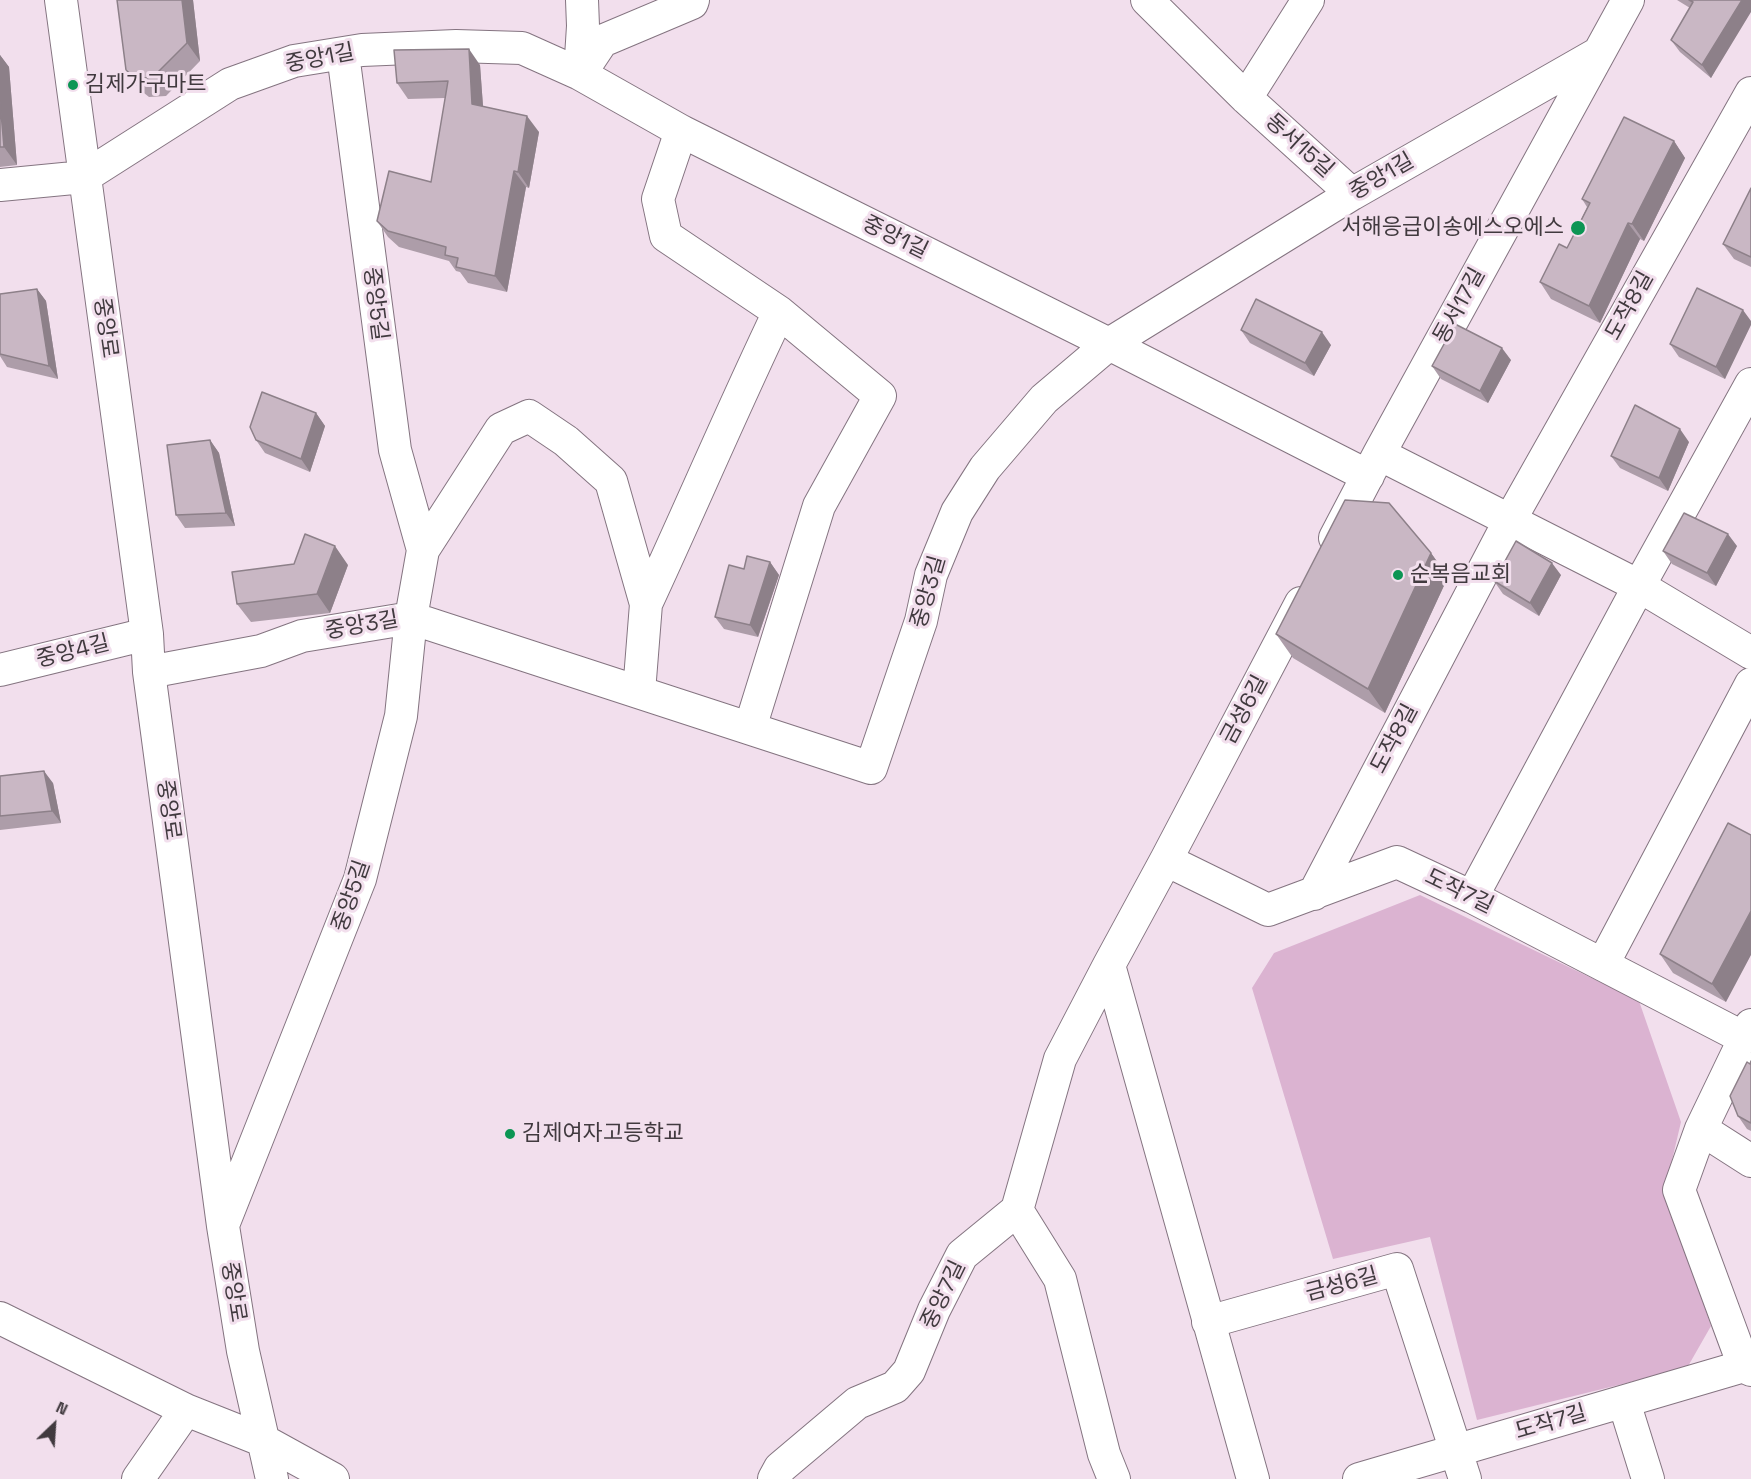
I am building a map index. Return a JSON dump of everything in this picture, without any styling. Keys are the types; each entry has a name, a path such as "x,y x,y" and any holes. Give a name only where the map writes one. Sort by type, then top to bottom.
{"street":[{"name":"중앙로","path":"61,0 147,633 149,672 223,1226 243,1351 272,1479"},
{"path":"580,74 584,26 582,0"},
{"path":"580,74 602,41 692,3 693,0"},
{"name":"동서15길","path":"1148,0 1246,98 1352,194"},
{"name":"동서15길","path":"1246,98 1308,0"},
{"name":"동서17길","path":"1373,465 1628,0"},
{"name":"중앙1길","path":"84,177 230,84 294,61 362,50 456,46 522,48 580,74 681,131 1109,344 1373,465"},
{"name":"중앙5길","path":"343,54 395,450 423,550"},
{"name":"중앙1길","path":"1109,344 1352,194 1597,54"},
{"name":"도작8길","path":"1314,894 1510,520 1751,93"},
{"path":"681,131 658,199 666,237 778,312 880,396 819,506 750,728"},
{"path":"0,185 84,177"},
{"path":"639,692 646,604 707,471 728,417 778,312"},
{"name":"중앙3길","path":"149,672 261,651 302,636 411,618 871,768 921,621 931,575 957,512 986,468 1044,399 1109,344"},
{"path":"1472,897 1639,586 1751,384"},
{"name":"중앙5길","path":"223,1226 360,879 401,716 411,618 423,550 501,429 530,416 566,441 611,481 646,604"},
{"path":"1373,465 1510,520 1639,586 1751,653"},
{"name":"금성6길","path":"1017,1210 1060,1059 1373,465"},
{"name":"중앙4길","path":"0,670 147,633"},
{"path":"1603,964 1751,684"},
{"name":"도작7길","path":"1166,860 1268,910 1397,862 1472,897 1603,964 1747,1031 1701,1130 1679,1190 1747,1368 1455,1449 1359,1479"},
{"path":"1109,964 1253,1479"},
{"path":"1701,1130 1751,1161"},
{"path":"1017,1210 1060,1279 1104,1454 1114,1479"},
{"name":"중앙7길","path":"774,1479 780,1468 857,1403 895,1387 909,1371 934,1310 962,1255 1017,1210"},
{"name":"금성6길","path":"1208,1322 1397,1269 1455,1449"},
{"path":"0,1318 186,1410 264,1442 333,1479"},
{"path":"1624,1402 1648,1479"},
{"path":"138,1479 186,1410"},
{"path":"1455,1449 1465,1479"}],"shaded area":[{"path":"1420,895 1639,1001 1681,1122 1665,1190 1711,1326 1687,1368 1477,1420 1430,1237 1333,1259 1252,988 1274,953"}],"building":[{"path":"117,0 182,0 187,43 153,77 136,79 126,70"},
{"path":"1689,0 1742,0 1702,65 1671,40 1693,2"},
{"path":"469,49 472,104 527,116 518,172 514,171 495,276 456,267 458,258 445,255 446,247 388,231 377,221 389,171 431,182 448,81 397,83 394,50"},
{"path":"0,101 4,147 0,147"},
{"path":"1624,117 1674,141 1632,224 1628,223 1589,306 1540,282 1559,244 1567,248 1590,203 1582,199"},
{"path":"1751,188 1751,257 1723,244"},
{"path":"1697,288 1743,310 1716,367 1670,344"},
{"path":"37,289 49,366 0,354 0,294"},
{"path":"1256,299 1322,332 1305,363 1241,330"},
{"path":"1455,324 1502,348 1480,391 1432,366"},
{"path":"262,392 316,413 301,459 256,440 250,427"},
{"path":"1635,405 1680,429 1659,478 1611,456"},
{"path":"210,440 226,513 176,515 167,445"},
{"path":"1345,500 1389,503 1431,553 1368,689 1276,634"},
{"path":"1684,513 1728,534 1707,573 1663,551"},
{"path":"305,534 335,546 317,594 237,604 232,572 294,564"},
{"path":"1516,541 1552,563 1530,603 1494,581"},
{"path":"747,556 770,562 750,625 715,617 729,565 744,569"},
{"path":"44,771 52,811 0,816 0,776"},
{"path":"1728,823 1751,835 1751,911 1712,984 1660,954"},
{"path":"1751,1061 1751,1123 1738,1116 1730,1096 1747,1062 1750,1064"}],"place":[{"name":"김제가구마트","path":"73,85"},
{"name":"서해응급이송에스오에스","path":"1578,228"},
{"name":"순복음교회","path":"1398,575"},
{"name":"김제여자고등학교","path":"510,1134"}]}
